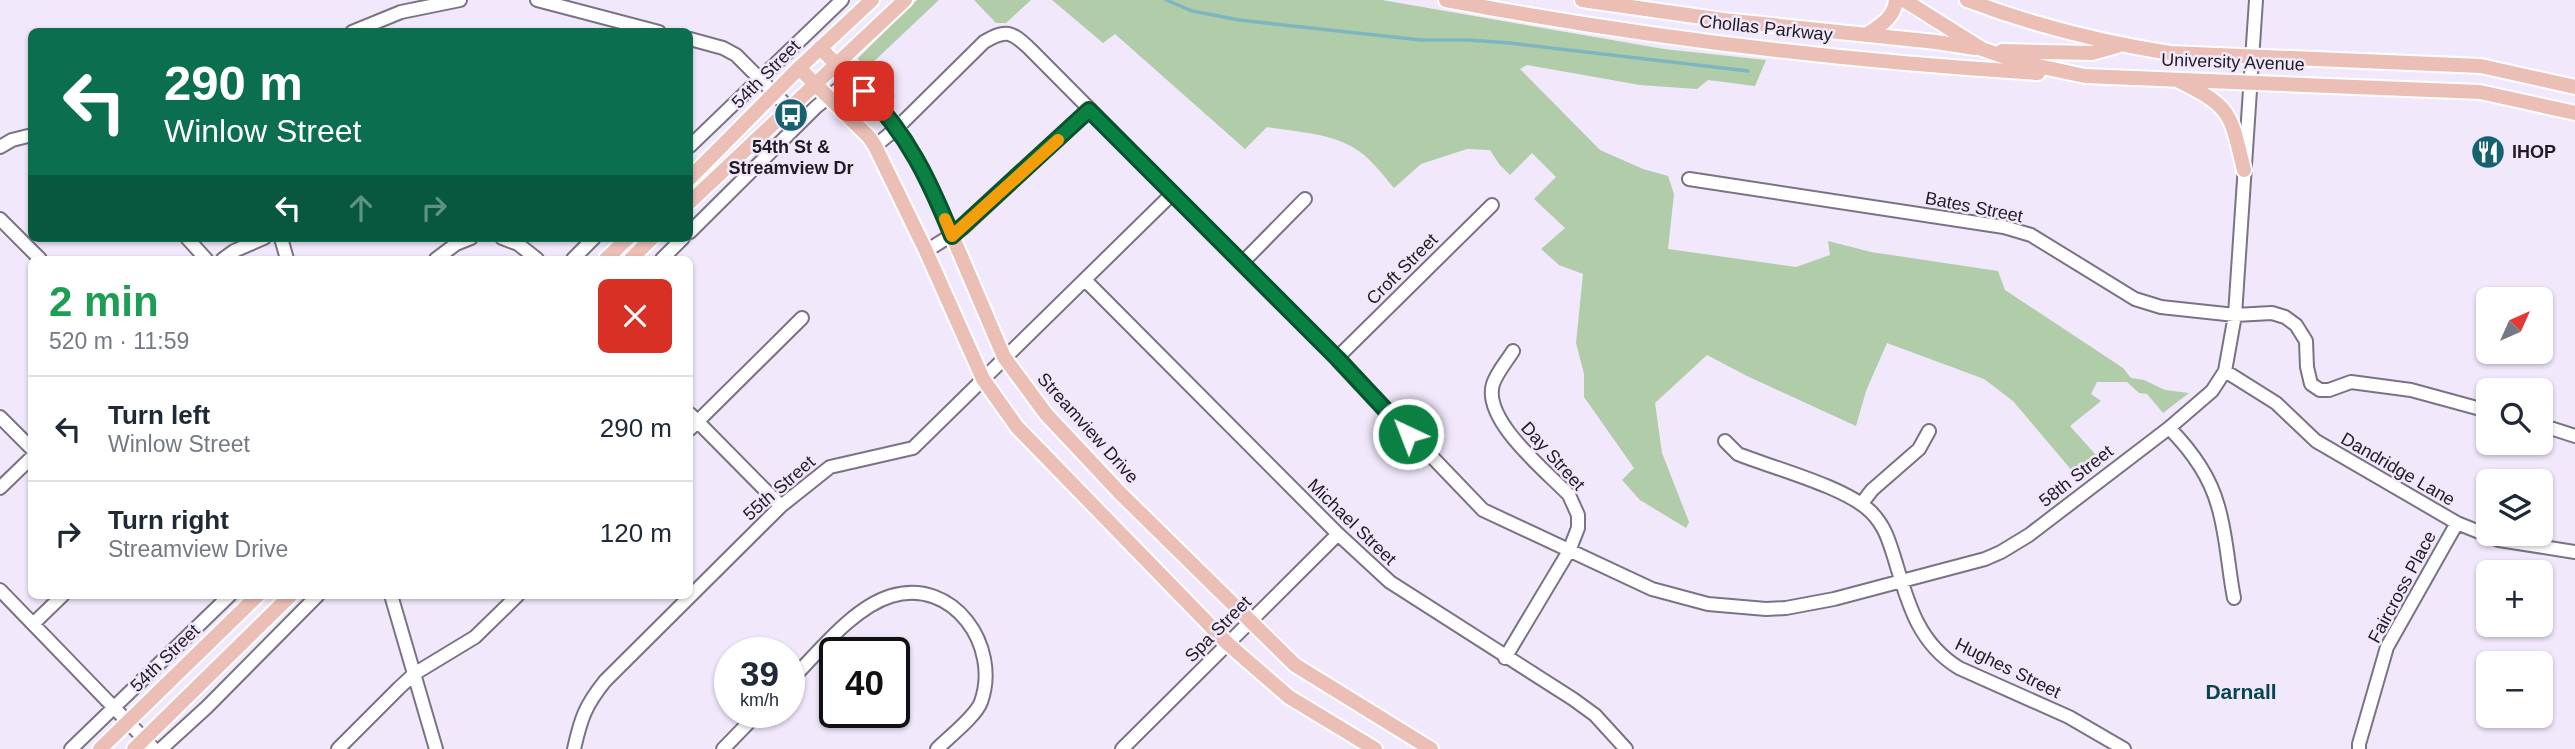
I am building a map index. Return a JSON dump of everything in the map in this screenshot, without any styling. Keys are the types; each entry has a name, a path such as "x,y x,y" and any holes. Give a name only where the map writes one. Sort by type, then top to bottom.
{"main road":[{"name":"54th Street","path":"693,175 799,68 872,0"},
{"path":"693,199 905,0"},
{"name":"Chollas Parkway","path":"1446,0 1543,18 1714,43 2000,71 2085,76"},
{"name":"Chollas Parkway","path":"1582,0 1723,20 1936,41 1982,49 2092,53 2119,45"},
{"path":"1866,34 1888,19 1896,8 1896,0"},
{"name":"University Avenue","path":"1904,0 1982,49 2020,62 2085,76 2480,92 2575,113"},
{"name":"University Avenue","path":"1967,0 2056,30 2119,45 2170,53 2481,66 2575,87"},
{"name":"Streamview Drive","path":"820,48 877,104 897,128 922,168 1004,358 1046,414 1120,493 1306,674 1431,749"},
{"path":"799,68 875,146 926,251 983,379 1017,427 1228,643 1289,697 1375,749"},
{"path":"2173,78 2207,95 2231,118 2244,170"},
{"path":"609,256 624,242"},
{"path":"634,256 648,242"},
{"name":"54th Street","path":"100,749 254,599"},
{"path":"144,746 287,599"}],"street":[{"path":"362,28 401,12 460,0"},
{"path":"537,0 644,28"},
{"path":"693,143 842,0"},
{"name":"58th Street","path":"897,128 984,42 1000,33 1009,33 1019,39 1337,358 1483,510 1652,589 1727,607 1786,608 1902,583 1985,559 2009,548 2169,428 2212,391 2225,371 2235,314 2256,0"},
{"path":"693,40 729,51 742,59 789,108"},
{"path":"693,229 812,112 851,79"},
{"path":"926,251 952,236 1089,110"},
{"path":"875,146 897,128"},
{"path":"0,147 12,140 28,136"},
{"name":"Bates Street","path":"1689,179 2004,227 2031,236 2135,299 2161,307 2235,314 2272,313 2285,317 2296,325 2306,341 2311,384 2320,390 2329,390 2351,382 2412,390 2476,408"},
{"name":"55th Street","path":"693,594 781,506 830,467 913,447 1086,281 1173,193"},
{"path":"1242,263 1305,200"},
{"name":"Croft Street","path":"1337,358 1492,205"},
{"path":"0,219 37,256"},
{"path":"191,242 203,256"},
{"path":"227,256 255,242"},
{"path":"440,256 461,242"},
{"path":"513,242 533,256"},
{"path":"576,256 590,242"},
{"path":"665,256 679,242"},
{"name":"Michael Street","path":"1086,281 1338,534 1390,582 1595,715 1626,749"},
{"path":"693,421 802,318"},
{"name":"Day Street","path":"1506,658 1569,551 1578,528 1576,508 1569,495 1501,425 1493,408 1491,393 1494,381 1513,351"},
{"name":"Dandridge Lane","path":"2225,371 2276,403 2316,441 2457,523 2499,540 2575,552"},
{"path":"0,417 28,445"},
{"path":"693,423 781,506"},
{"path":"2169,428 2204,473 2218,507 2234,598"},
{"path":"2553,429 2575,436"},
{"path":"1862,503 1872,490 1919,449 1929,431"},
{"name":"Hughes Street","path":"1725,441 1738,454 1848,495 1862,503 1886,532 1920,631 1934,649 1950,662 2079,722 2124,749"},
{"path":"0,488 28,461"},
{"name":"Faircross Place","path":"2359,749 2358,744 2387,646 2457,523"},
{"name":"Spa Street","path":"1122,749 1338,534"},
{"path":"0,590 128,722 144,746"},
{"path":"805,666 853,618 872,604 892,595 911,594 947,601 965,618 979,638 985,663 986,685 980,706 937,749"},
{"path":"33,624 59,599"},
{"path":"71,749 225,599"},
{"path":"160,749 207,707 314,599"},
{"path":"392,599 436,749"},
{"path":"338,749 414,674 475,637 514,599"},
{"name":"55th Street","path":"575,749 587,703 605,681 687,599"},
{"path":"723,749 744,728"}],"green space":[{"path":"917,0 939,0 870,65 895,96 891,104 864,77 858,58"},
{"path":"974,0 1031,0 1006,23 996,23"},
{"path":"1052,0 1382,0 1664,49 1766,60 1755,86 1708,80 1697,89 1640,85 1527,65 1520,69 1600,150 1643,169 1668,176 1674,194 1668,249 1796,267 1830,255 1828,241 1871,252 1998,271 2005,290 2123,368 2131,378 2144,380 2165,390 2189,393 2163,413 2147,394 2139,393 2127,382 2097,382 2091,394 2101,401 2070,426 2102,462 2079,479 2013,401 1984,379 1887,343 1866,391 1856,426 1707,355 1655,403 1662,453 1689,522 1686,528 1640,500 1622,480 1634,468 1584,397 1584,374 1576,343 1583,274 1559,265 1541,249 1565,228 1534,199 1556,177 1532,153 1510,175 1490,150 1467,149 1421,164 1394,188 1360,152 1345,143 1323,136 1267,127 1245,149 1115,34 1103,43"}],"waterway":[{"path":"1166,0 1192,11 1239,20 1421,40 1510,43 1748,71"}],"slow traffic":[{"path":"945,219 952,236 1058,140"}],"place":[{"name":"54th St & Streamview Dr","path":"791,115"},
{"name":"IHOP","path":"2488,152"}],"district":[{"name":"Darnall","path":"2241,691"}],"route":[{"path":"864,91 891,120 913,152 952,236 1089,110 1338,359 1408,434"}]}
